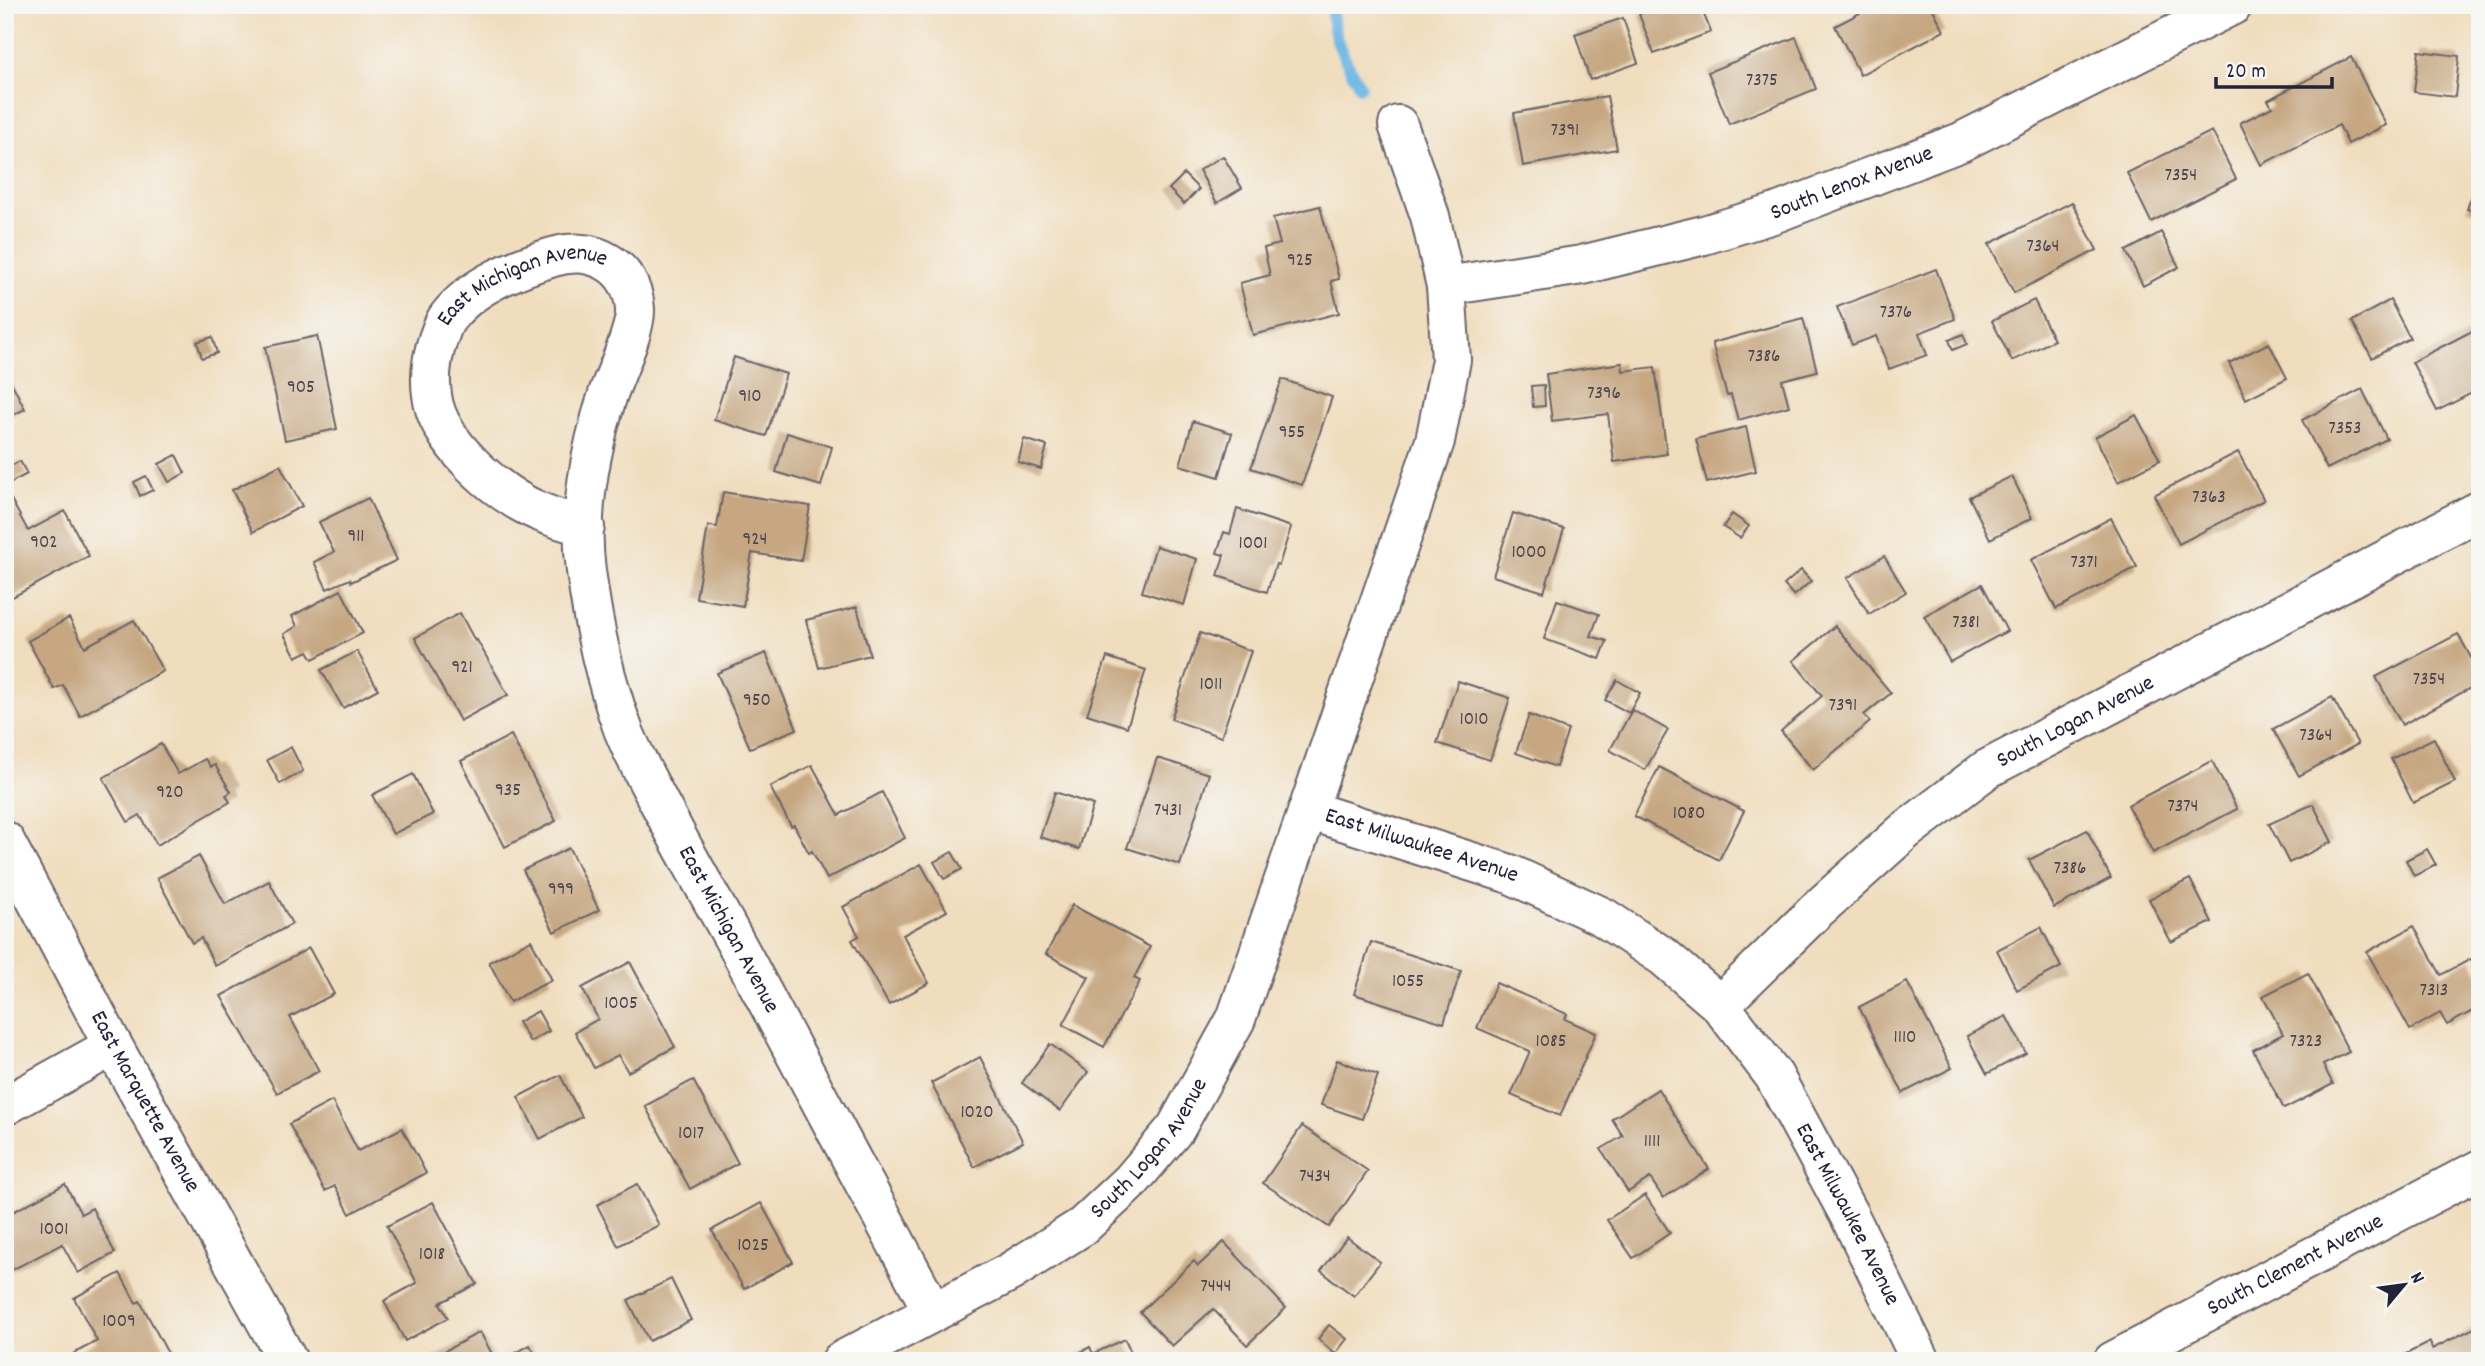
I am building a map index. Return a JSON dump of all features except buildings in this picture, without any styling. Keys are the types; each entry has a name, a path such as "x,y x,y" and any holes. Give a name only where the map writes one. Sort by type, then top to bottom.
{"street":[{"name":"South Lenox Avenue","path":"1446,286 1582,265 1704,236 1773,214 1961,142 2233,5"},
{"name":"East Milwaukee Avenue","path":"1398,125 1430,216 1446,286 1451,360 1435,441 1308,810 1510,874 1604,917 1664,957 1720,1005 1774,1076 1849,1214 1921,1361"},
{"name":"East Michigan Avenue","path":"585,527 537,511 511,496 473,466 446,432 432,398 432,357 445,320 463,300 501,277 566,253 590,253 610,262 625,277 635,309 632,326 607,399 584,494 585,527 586,567 600,649 606,677 625,733 690,861 933,1312"},
{"name":"South Logan Avenue","path":"1720,1005 1819,908 1905,831 1987,769 2480,510"},
{"name":"South Logan Avenue","path":"841,1361 1010,1272 1083,1226 1131,1181 1175,1128 1236,1019 1308,810"},
{"name":"East Marquette Avenue","path":"5,841 113,1046 288,1361"},
{"path":"5,1106 113,1046"},
{"name":"South Clement Avenue","path":"2113,1361 2480,1169"}],"waterway":[{"path":"1332,5 1336,38 1360,87"}]}
